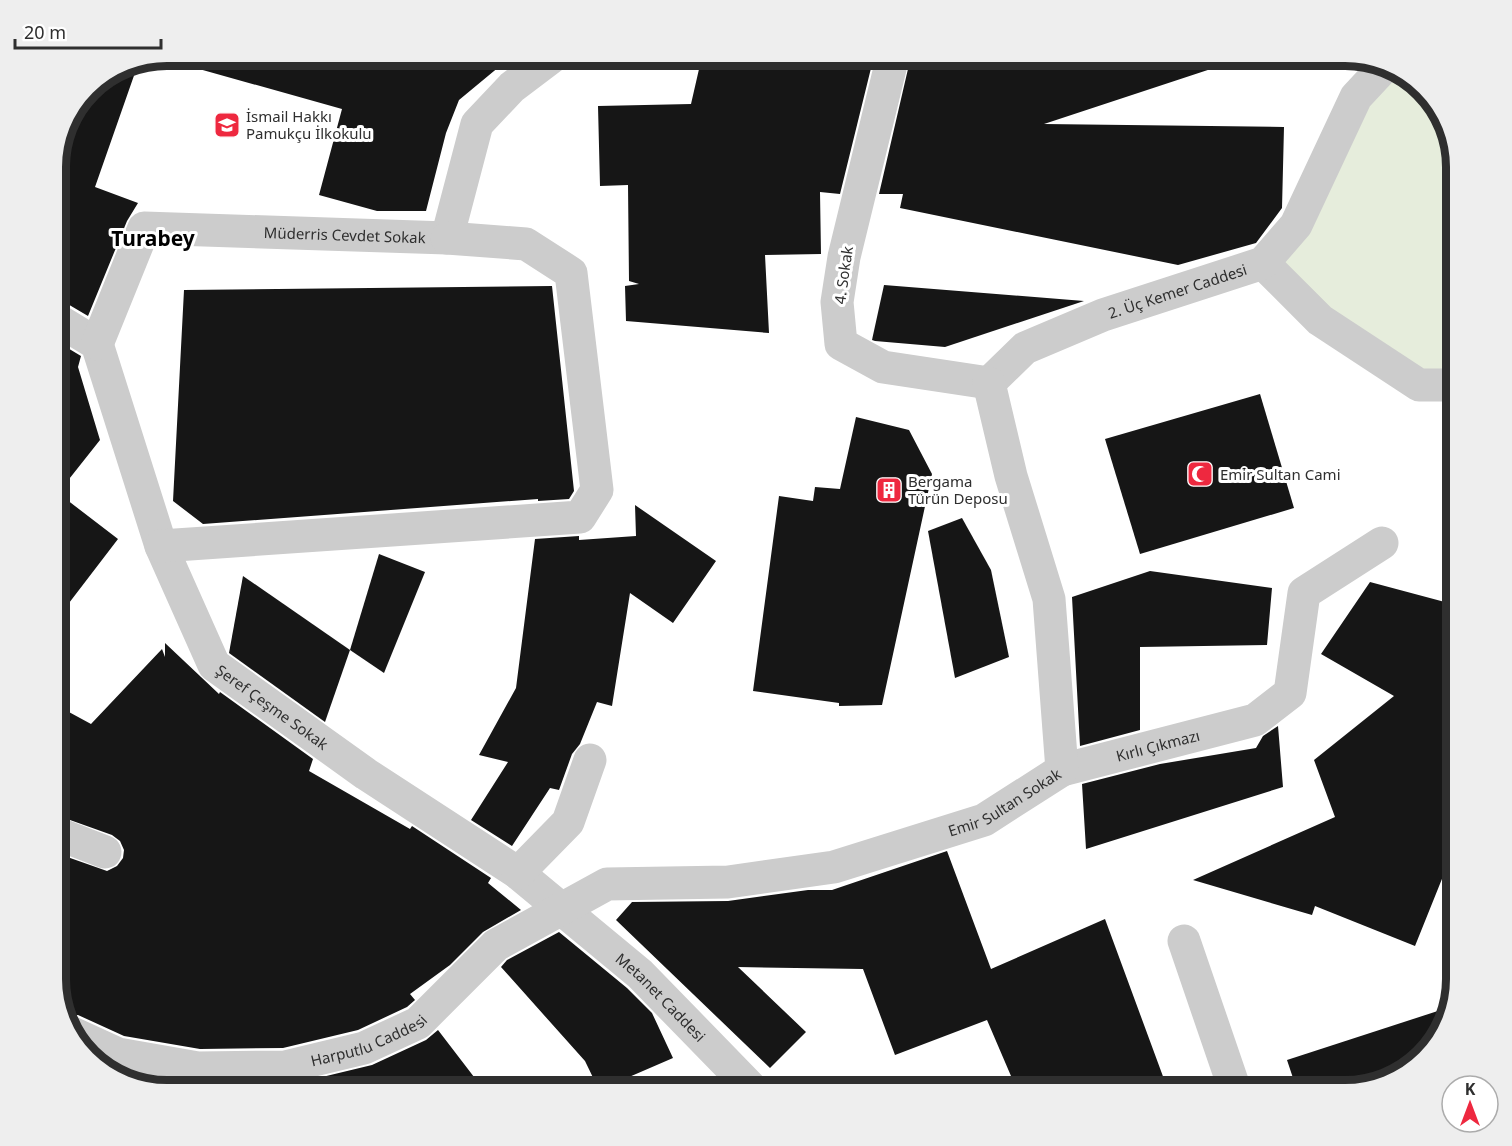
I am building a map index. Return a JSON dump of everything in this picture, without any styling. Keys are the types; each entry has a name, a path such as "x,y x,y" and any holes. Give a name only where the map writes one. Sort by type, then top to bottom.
{"street":[{"name":"Müderris Cevdet Sokak","path":"97,344 144,228 447,238 477,124 512,87 540,66"},
{"name":"4. Sokak","path":"891,66 844,256 837,302 841,344 883,367 989,383"},
{"name":"2. Üç Kemer Caddesi","path":"989,383 1025,348 1103,315 1263,263 1296,225 1356,97 1379,72"},
{"path":"161,546 580,517 597,490 571,273 526,244 447,238"},
{"path":"1263,263 1320,320 1419,385 1446,385"},
{"path":"66,325 97,344"},
{"name":"Şeref Çeşme Sokak","path":"97,344 161,546 214,665 366,774 518,873 562,910"},
{"name":"Emir Sultan Sokak","path":"562,910 607,884 728,882 834,867 984,820 1062,770 1049,599 1011,476 989,383"},
{"name":"Kırlı Çıkmazı","path":"1062,770 1255,720 1290,693 1304,593 1382,543"},
{"path":"518,873 568,822 590,760"},
{"path":"66,837 105,852"},
{"name":"Harputlu Caddesi","path":"87,1040 118,1054 198,1068 284,1079 364,1048 418,1023 496,945 562,910"},
{"name":"Metanet Caddesi","path":"562,910 640,974 743,1080"},
{"path":"1185,941 1232,1080"}],"green space":[{"path":"1380,73 1406,87 1421,101 1436,123 1445,154 1446,385 1419,385 1263,263"}],"building":[{"path":"500,66 459,100 446,133 426,211 377,211 319,195 342,109 192,67"},
{"path":"700,66 872,66 840,194 820,192 821,254 765,255 769,333 626,321 625,286 639,284 629,281 628,185 600,186 598,106 691,104"},
{"path":"909,66 1220,66 1044,124 1284,127 1282,208 1256,243 1178,265 900,208 903,194 879,194"},
{"path":"135,72 95,187 138,203 127,221 88,316 66,303 66,161 68,148 83,111 96,96 111,83"},
{"path":"884,285 1084,301 945,347 872,340"},
{"path":"552,286 574,491 569,499 538,501 538,499 203,524 173,501 184,290"},
{"path":"66,347 81,356 78,367 100,440 66,483"},
{"name":"Emir Sultan Cami","path":"1260,394 1294,508 1140,554 1105,439"},
{"path":"856,417 909,430 932,474 882,705 839,706 839,703 753,691 779,496 813,501 815,487 840,489"},
{"path":"66,499 118,539 66,607"},
{"path":"635,505 716,561 673,623 630,593 612,706 597,702 580,744 572,754 559,790 550,788 512,846 471,820 508,762 479,755 516,688 535,539 579,536 579,540 636,536"},
{"path":"962,518 991,570 1009,657 955,678 928,531"},
{"path":"379,554 425,572 384,673 350,650"},
{"path":"1150,571 1272,588 1267,645 1140,647 1140,730 1080,746 1072,597"},
{"path":"243,576 350,650 325,722 229,653"},
{"path":"1370,582 1446,602 1446,869 1415,946 1315,906 1312,915 1193,880 1335,817 1314,760 1394,696 1321,654"},
{"path":"165,643 219,694 220,692 313,759 309,771 410,829 412,826 491,878 488,883 521,910 483,932 450,965 410,994 415,1000 407,1007 358,1030 283,1048 200,1049 124,1036 78,1015 73,1015 66,985 66,857 107,871 117,866 123,858 124,850 120,841 112,835 66,819 66,710 91,724 162,649 165,657"},
{"path":"1278,726 1283,787 1086,849 1082,784 1160,764 1256,748 1263,736"},
{"path":"947,851 991,969 1105,919 1164,1080 1013,1080 987,1020 895,1055 863,969 738,967 806,1032 770,1068 616,920 632,902 728,901 808,890 832,890"},
{"path":"559,932 627,988 652,1013 673,1058 622,1080 594,1080 585,1061 501,967 507,960"},
{"path":"1441,1010 1425,1040 1411,1055 1389,1070 1371,1077 1345,1080 1294,1080 1287,1060"},
{"path":"438,1030 476,1080 310,1080 372,1065 426,1040"}],"place":[{"name":"İsmail Hakkı Pamukçu İlkokulu","path":"227,125"},
{"name":"Emir Sultan Cami","path":"1200,474"},
{"name":"Bergama Türün Deposu","path":"889,490"}],"district":[{"name":"Turabey","path":"153,238"}]}
